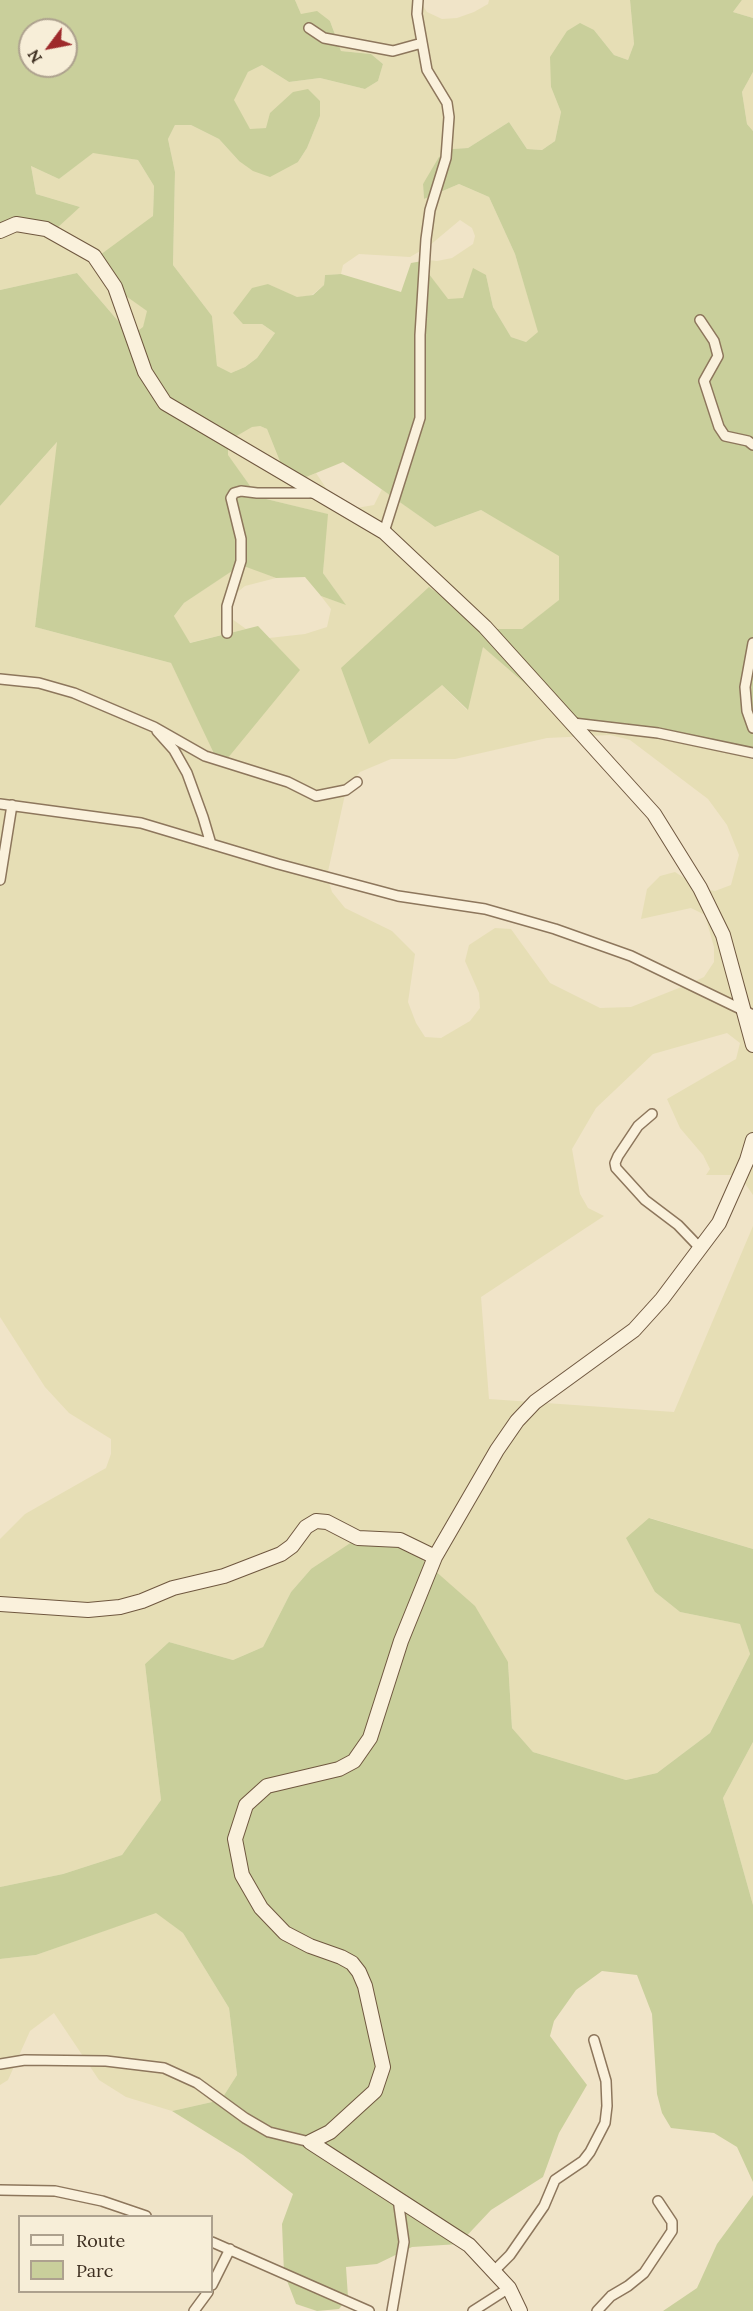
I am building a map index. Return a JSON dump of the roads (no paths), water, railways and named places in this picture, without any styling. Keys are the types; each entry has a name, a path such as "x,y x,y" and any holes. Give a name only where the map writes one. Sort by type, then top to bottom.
{"street":[{"path":"384,532 420,418 420,335 426,239 430,210 446,158 449,117 447,103 427,70 417,14 418,0"},
{"path":"309,28 324,38 393,51 422,43"},
{"path":"0,231 16,224 46,230 94,256 114,287 146,372 165,402 384,532 485,627 654,814 700,888 723,934 748,1013 753,1045"},
{"path":"700,320 714,341 718,356 704,381 719,427 725,436 748,441 753,445"},
{"path":"227,633 227,606 241,561 241,539 231,498 234,493 242,490 257,493 318,493"},
{"path":"753,643 745,687 747,711 753,728"},
{"path":"0,679 39,683 74,693 154,727 205,756 288,782 316,796 346,790 357,782"},
{"path":"573,723 657,734 753,753"},
{"path":"154,727 174,750 187,773 204,817 211,844"},
{"path":"0,804 141,823 398,896 485,909 555,929 631,956 748,1013"},
{"path":"0,880 12,805"},
{"path":"652,1114 638,1126 618,1156 615,1163 616,1168 645,1200 678,1225 701,1249"},
{"path":"310,2142 330,2132 375,2091 382,2067 365,1986 359,1972 352,1963 341,1957 310,1946 285,1933 261,1908 242,1875 235,1839 246,1805 267,1786 339,1769 354,1761 369,1738 400,1641 435,1557 517,1421 535,1402 634,1330 662,1299 719,1223 747,1160 753,1140"},
{"path":"0,1604 88,1610 120,1607 173,1588 224,1576 281,1554 292,1546 306,1527 316,1521 327,1521 358,1538 400,1540 435,1557"},
{"path":"493,2272 510,2255 544,2206 555,2180 583,2161 590,2152 604,2123 607,2106 606,2081 594,2040"},
{"path":"0,2064 25,2060 106,2061 164,2068 197,2083 245,2118 269,2132 310,2142 469,2246 509,2288 520,2311"},
{"path":"0,2190 55,2191 102,2201 140,2215"},
{"path":"392,2311 404,2242 398,2199"},
{"path":"597,2311 611,2296 628,2286 644,2272 672,2231 672,2222 658,2201"},
{"path":"213,2242 369,2311"},
{"path":"213,2282 230,2249"},
{"path":"473,2311 509,2288"},
{"path":"194,2311 207,2293"}]}
